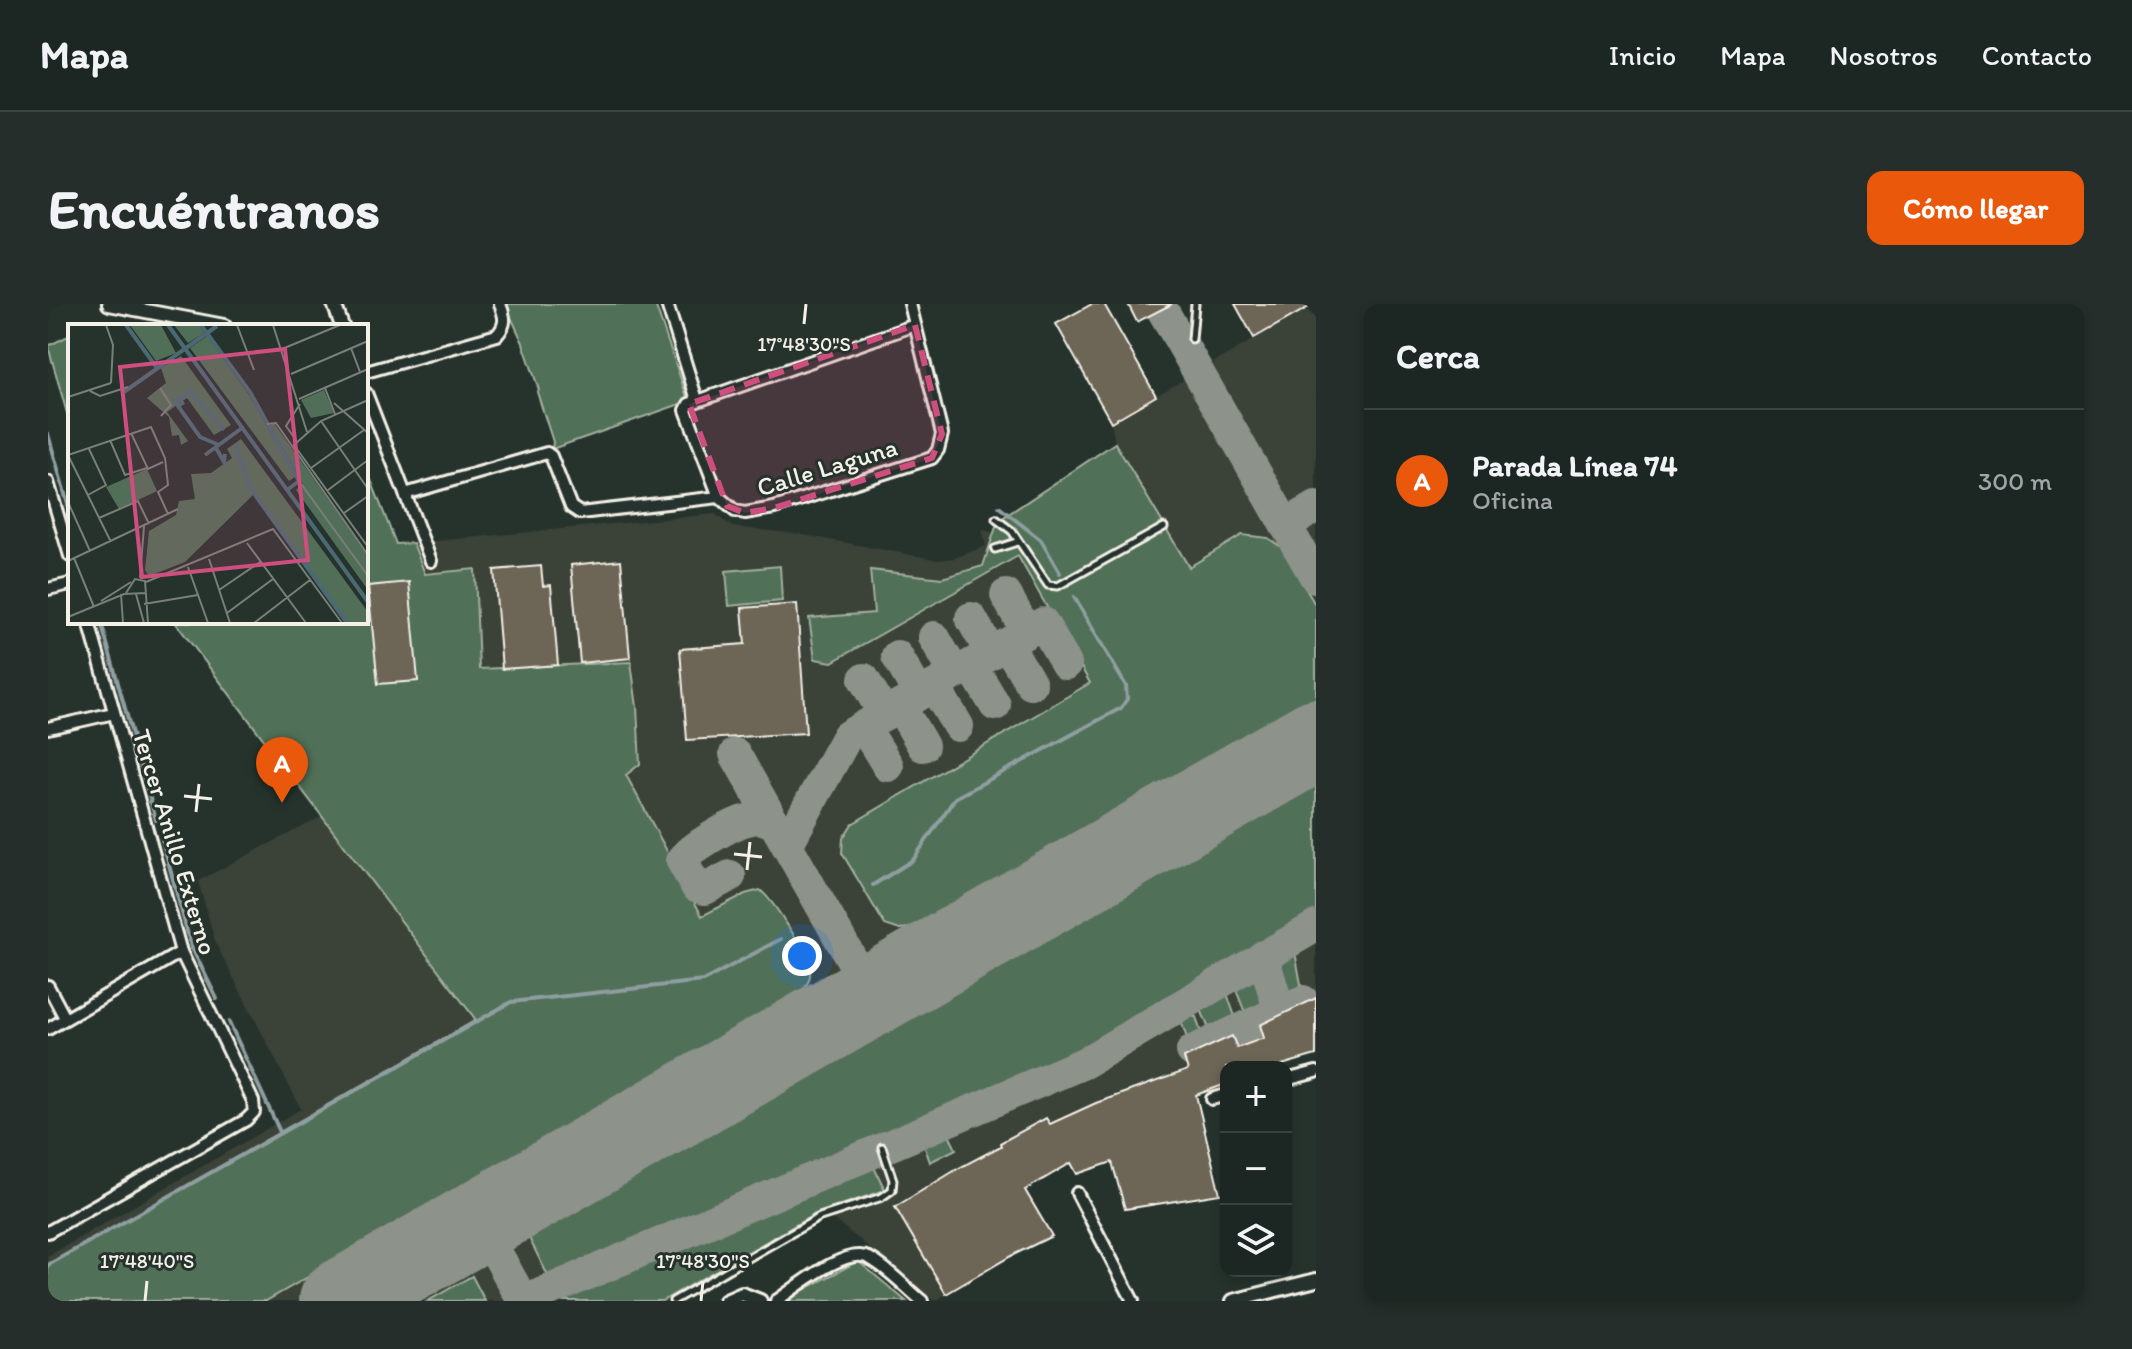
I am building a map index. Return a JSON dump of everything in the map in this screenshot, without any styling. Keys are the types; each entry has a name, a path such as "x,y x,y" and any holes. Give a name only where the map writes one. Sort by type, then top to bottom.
{"street":[{"path":"109,304 214,324"},
{"path":"334,304 341,324"},
{"path":"368,371 497,335 505,319 500,304"},
{"path":"667,304 697,400"},
{"path":"719,497 686,410 689,404 915,325 910,304"},
{"name":"Calle Laguna","path":"405,494 547,453 551,456 571,507 580,513 719,497 727,506 745,513 789,505 932,458 941,442 941,427 915,325"},
{"path":"368,398 431,561"},
{"path":"48,482 68,549"},
{"path":"48,589 68,584"},
{"name":"Tercer Anillo Externo","path":"48,1232 246,1120 254,1112 253,1101 181,952 90,624"},
{"path":"48,728 114,713"},
{"path":"48,1029 181,952"},
{"path":"48,986 65,1018"},
{"path":"1292,1078 1316,1072"},
{"path":"1212,1099 1220,1097"},
{"path":"1077,1193 1133,1301"},
{"path":"776,1301 838,1261 858,1255 869,1258 922,1301"},
{"path":"1233,1301 1316,1280"},
{"path":"726,1301 742,1294 760,1301"}],"lane":[{"path":"1192,339 1195,304"},
{"path":"996,519 1012,531 1048,585 1058,586 1164,527"},
{"path":"995,549 1017,542"},
{"path":"673,1301 820,1217 882,1197 892,1190 893,1180 882,1147"}],"highlighted area":[{"path":"915,325 942,434 932,458 774,508 745,513 727,506 689,404"}],"shaded area":[{"path":"1306,309 1316,319 1316,1055 1292,1062 1220,1061 1220,1086 1197,1095 1220,1194 1125,1209 1112,1162 1077,1174 1071,1164 1025,1190 1052,1236 1011,1256 935,1301 835,1220 822,1218 679,1301 48,1301 48,1256 301,1109 216,944 198,881 323,816 177,624 368,624 396,545 715,514 733,527 798,534 939,560 986,546 982,530 1187,569 1189,567 1115,443 1111,422"}],"green space":[{"path":"505,304 655,304 687,397 686,402 552,449 553,442 537,392 539,390 523,343"},
{"path":"68,336 68,417 48,346"},
{"path":"1115,443 1189,567 1242,535 1268,538 1281,547 1316,606 1316,698 914,928 897,929 885,925 842,853 843,838 852,824 1090,683 1018,556 832,662 815,659 809,618 874,613 870,570 942,578 983,566 998,521"},
{"path":"368,472 396,544 413,543 425,574 475,569 479,669 631,662 640,764 626,775 702,916 745,894 760,890 781,915 803,952 810,969 809,981 797,997 266,1301 48,1301 48,1265 476,1020 177,624 368,624"},
{"path":"780,566 782,601 729,606 726,571"},
{"path":"1316,773 1316,914 1061,1061 549,1278 529,1238"},
{"path":"1295,952 1303,995 1288,1001 1282,997 1273,965"},
{"path":"1259,972 1269,1006 1248,1020 1234,985"},
{"path":"1226,991 1238,1025 1212,1036 1199,1005"},
{"path":"1189,1016 1196,1017 1204,1043 1191,1050 1181,1021"},
{"path":"946,1129 956,1149 930,1162 922,1139"},
{"path":"872,1163 885,1190 815,1214 662,1301 549,1301"},
{"path":"858,1261 906,1301 783,1301"},
{"path":"472,1276 485,1301 428,1301"}],"building":[{"path":"1092,304 1104,304 1156,396 1111,422 1056,324"},
{"path":"1128,304 1172,304 1137,322"},
{"path":"1235,304 1314,304 1254,338"},
{"path":"621,560 630,658 580,663 571,565"},
{"path":"541,566 543,586 551,585 558,665 502,669 494,570"},
{"path":"409,582 418,681 378,684 368,586"},
{"path":"797,604 806,733 687,740 680,649 745,644 742,608"},
{"path":"1316,998 1316,1055 1292,1062 1220,1061 1220,1086 1196,1095 1220,1194 1125,1209 1112,1162 1077,1174 1071,1163 1025,1190 1052,1236 946,1294 895,1207 1046,1118 1050,1124 1096,1103 1188,1070 1184,1058 1232,1036 1237,1048 1264,1038 1260,1025"}],"waterway":[{"path":"48,434 68,505"},
{"path":"999,507 1041,540 1060,573"},
{"path":"873,885 913,860 955,798 1121,708 1127,699 1126,686 1074,597"},
{"path":"102,624 156,820"},
{"path":"162,839 191,946 217,999"},
{"path":"48,1265 511,1002 703,981 781,939"},
{"path":"229,1022 280,1132"}],"taxiway":[{"path":"1162,309 1316,578"},
{"path":"1285,525 1316,507"},
{"path":"1006,595 1027,632"},
{"path":"971,618 991,653"},
{"path":"787,845 847,736 1043,623 1066,664"},
{"path":"934,637 955,674"},
{"path":"1007,644 1031,684"},
{"path":"897,656 919,694"},
{"path":"971,665 995,705"},
{"path":"864,679 884,715"},
{"path":"934,686 958,726"},
{"path":"900,706 923,746"},
{"path":"864,727 888,766"},
{"path":"735,754 872,995"},
{"path":"730,876 705,889 696,886 682,861 703,843 745,821 755,818 776,825"},
{"path":"524,1301 1084,1063 1316,926"},
{"path":"1263,956 1280,1013"},
{"path":"1192,1051 1303,1001"},
{"path":"479,1221 523,1301"}],"runway":[{"path":"340,1301 1316,740"}],"place":[{"name":"Parada Línea 74","path":"282,803"}]}
